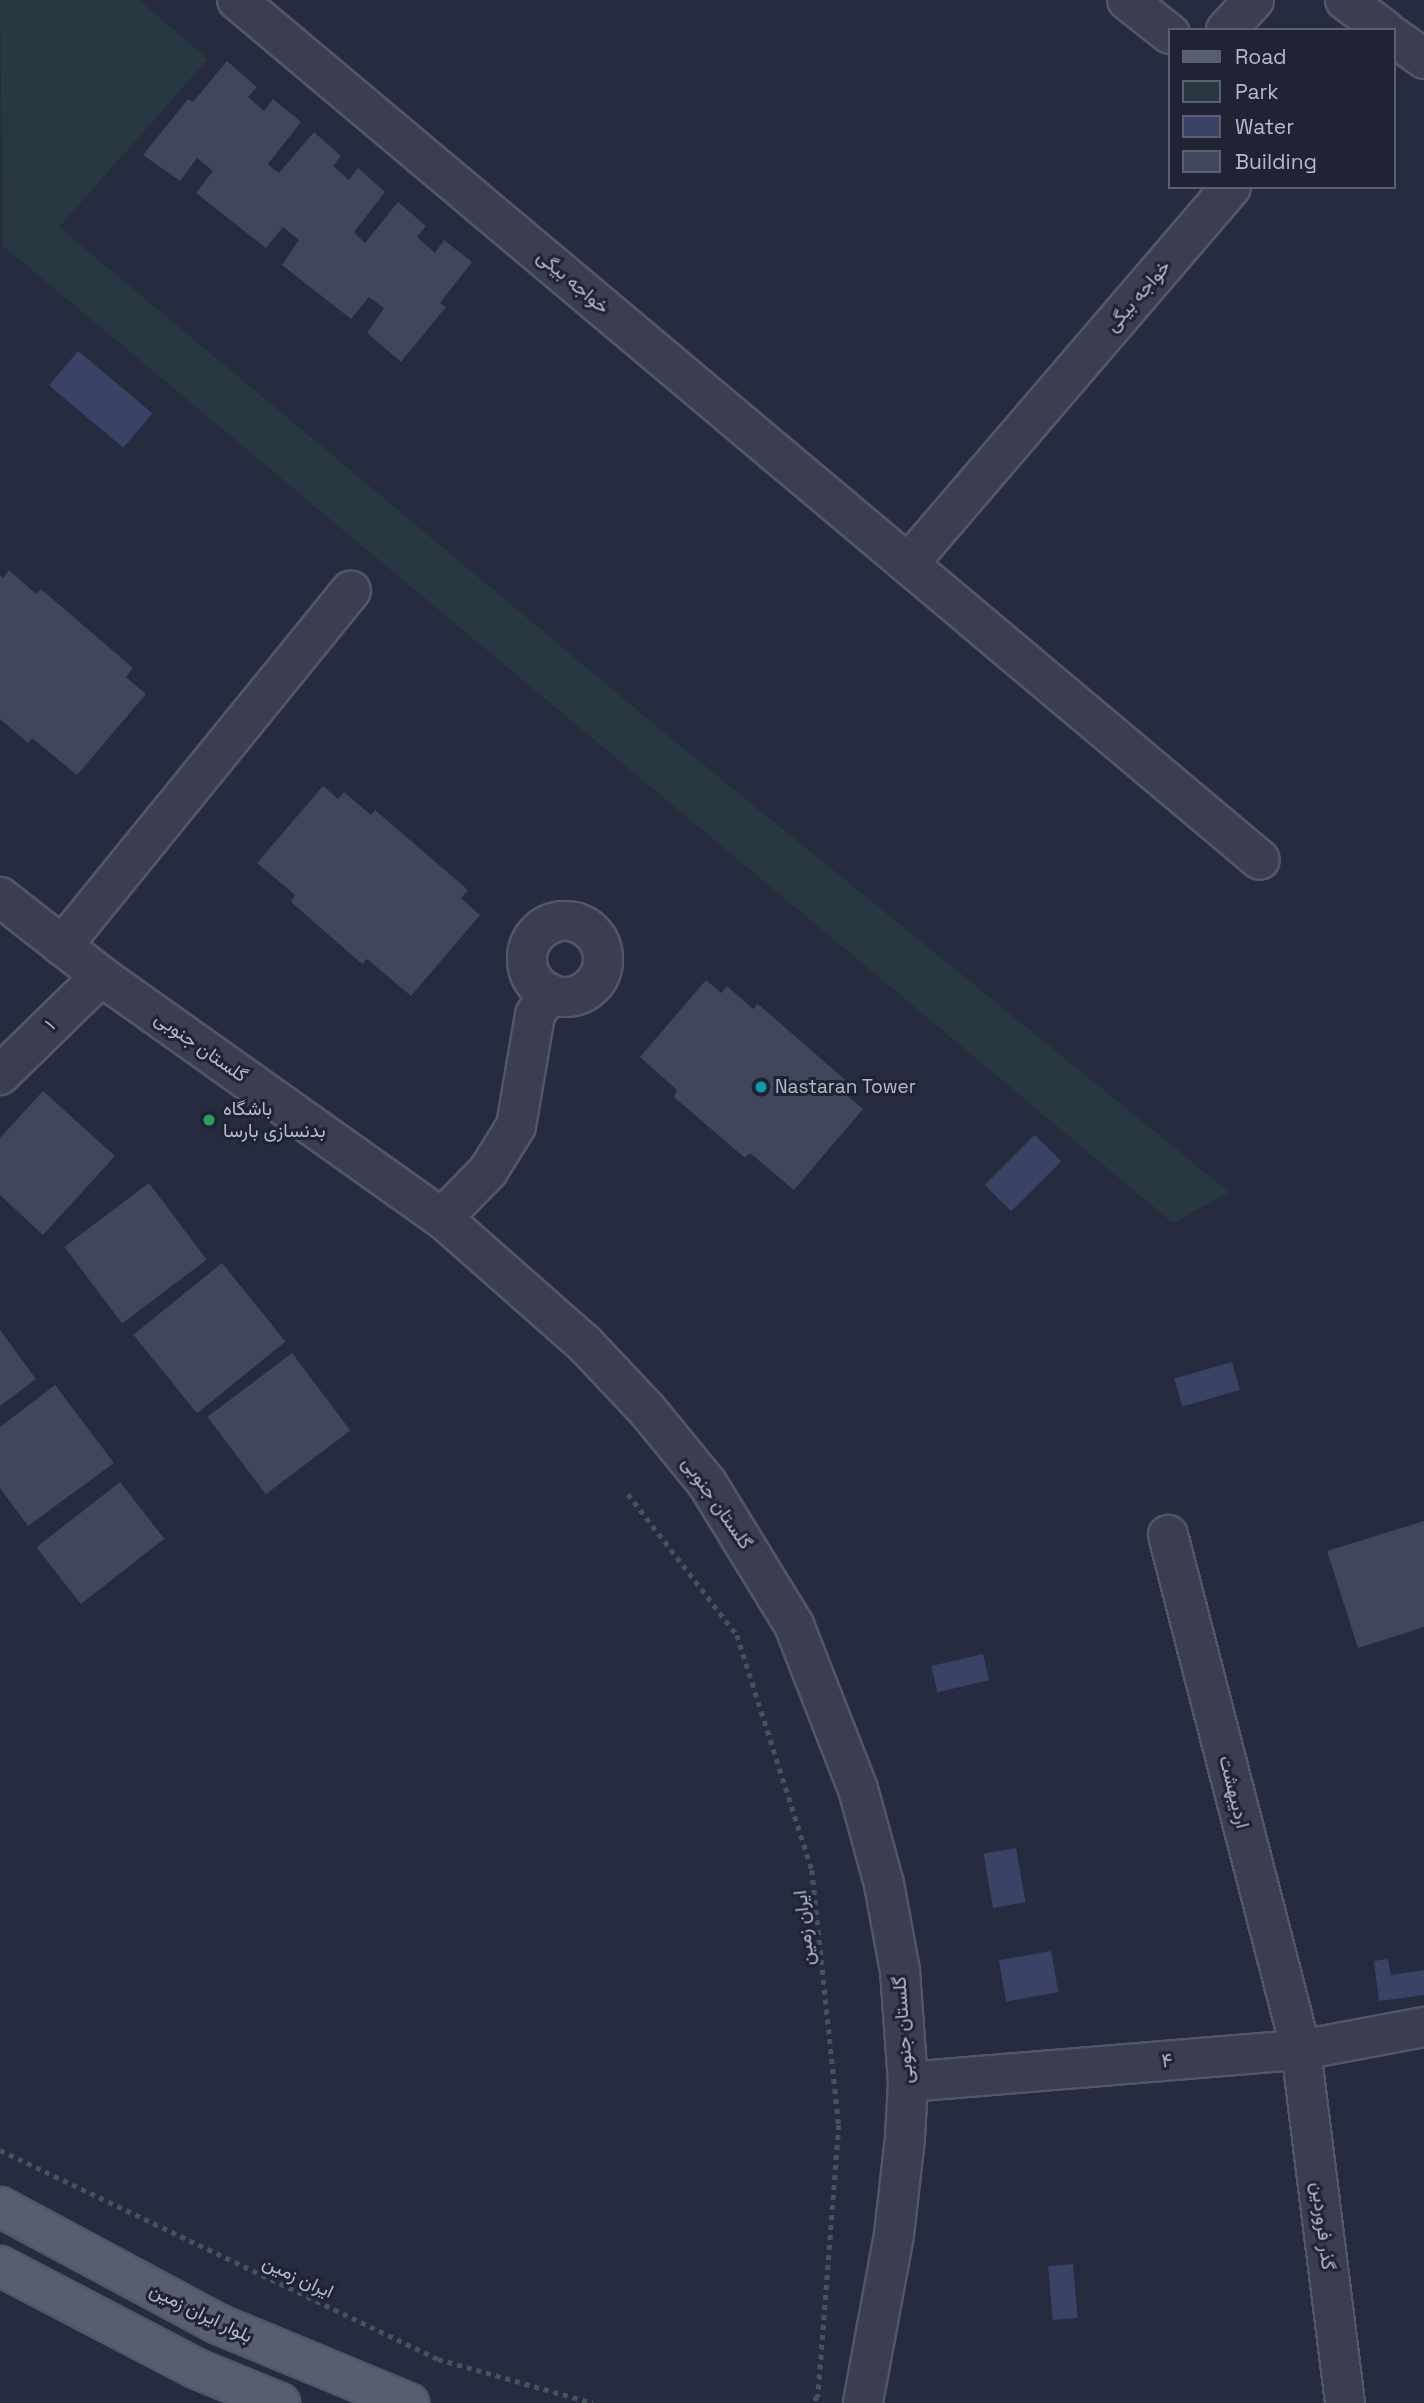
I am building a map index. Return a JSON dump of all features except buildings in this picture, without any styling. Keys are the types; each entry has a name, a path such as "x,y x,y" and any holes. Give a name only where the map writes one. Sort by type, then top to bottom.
{"main road":[{"name":"بلوار ایران زمین","path":"0,2207 218,2324 409,2403"},
{"path":"0,2266 197,2369 280,2403"}],"street":[{"name":"خواجه بیگی","path":"237,0 1260,860"},
{"path":"1127,0 1168,32"},
{"path":"1228,28 1254,0"},
{"path":"1396,40 1424,59"},
{"name":"خواجه بیگی","path":"908,564 1229,189"},
{"path":"62,946 351,591"},
{"name":"گلستان جنوبی","path":"0,897 101,976 442,1218 584,1343 648,1411 707,1483 794,1625 858,1789 884,1884 900,1971 908,2082 894,2235 863,2403"},
{"name":"۱","path":"0,1075 101,976"},
{"path":"442,1218 488,1171 516,1126 535,1016 548,993"},
{"name":"اردیبهشت","path":"1168,1535 1301,2050"},
{"name":"۴","path":"908,2082 1301,2050 1424,2027"},
{"name":"گذر فروردین","path":"1301,2050 1345,2403"}],"path":[{"name":"ایران زمین","path":"628,1494 737,1635 812,1870 839,2125 818,2398 810,2403"},
{"name":"ایران زمین","path":"0,2150 438,2359 593,2403"}],"green space":[{"path":"0,0 139,0 208,59 59,227 678,744 1229,1192 1173,1223 3,246"}],"water":[{"path":"78,351 152,413 123,448 49,385"},
{"path":"1035,1135 1061,1161 1011,1211 985,1185"},
{"path":"1232,1362 1240,1390 1182,1406 1174,1379"},
{"path":"983,1654 989,1680 937,1692 931,1666"},
{"path":"1016,1848 1026,1902 993,1908 984,1854"},
{"path":"1051,1951 1058,1992 1006,2002 999,1960"},
{"path":"1388,1959 1391,1975 1424,1970 1424,1995 1379,2001 1374,1961"},
{"path":"1073,2264 1078,2318 1053,2320 1048,2266"}],"place":[{"name":"Nastaran Tower","path":"761,1087"},
{"name":"باشگاه بدنسازی بارسا","path":"209,1120"}]}
